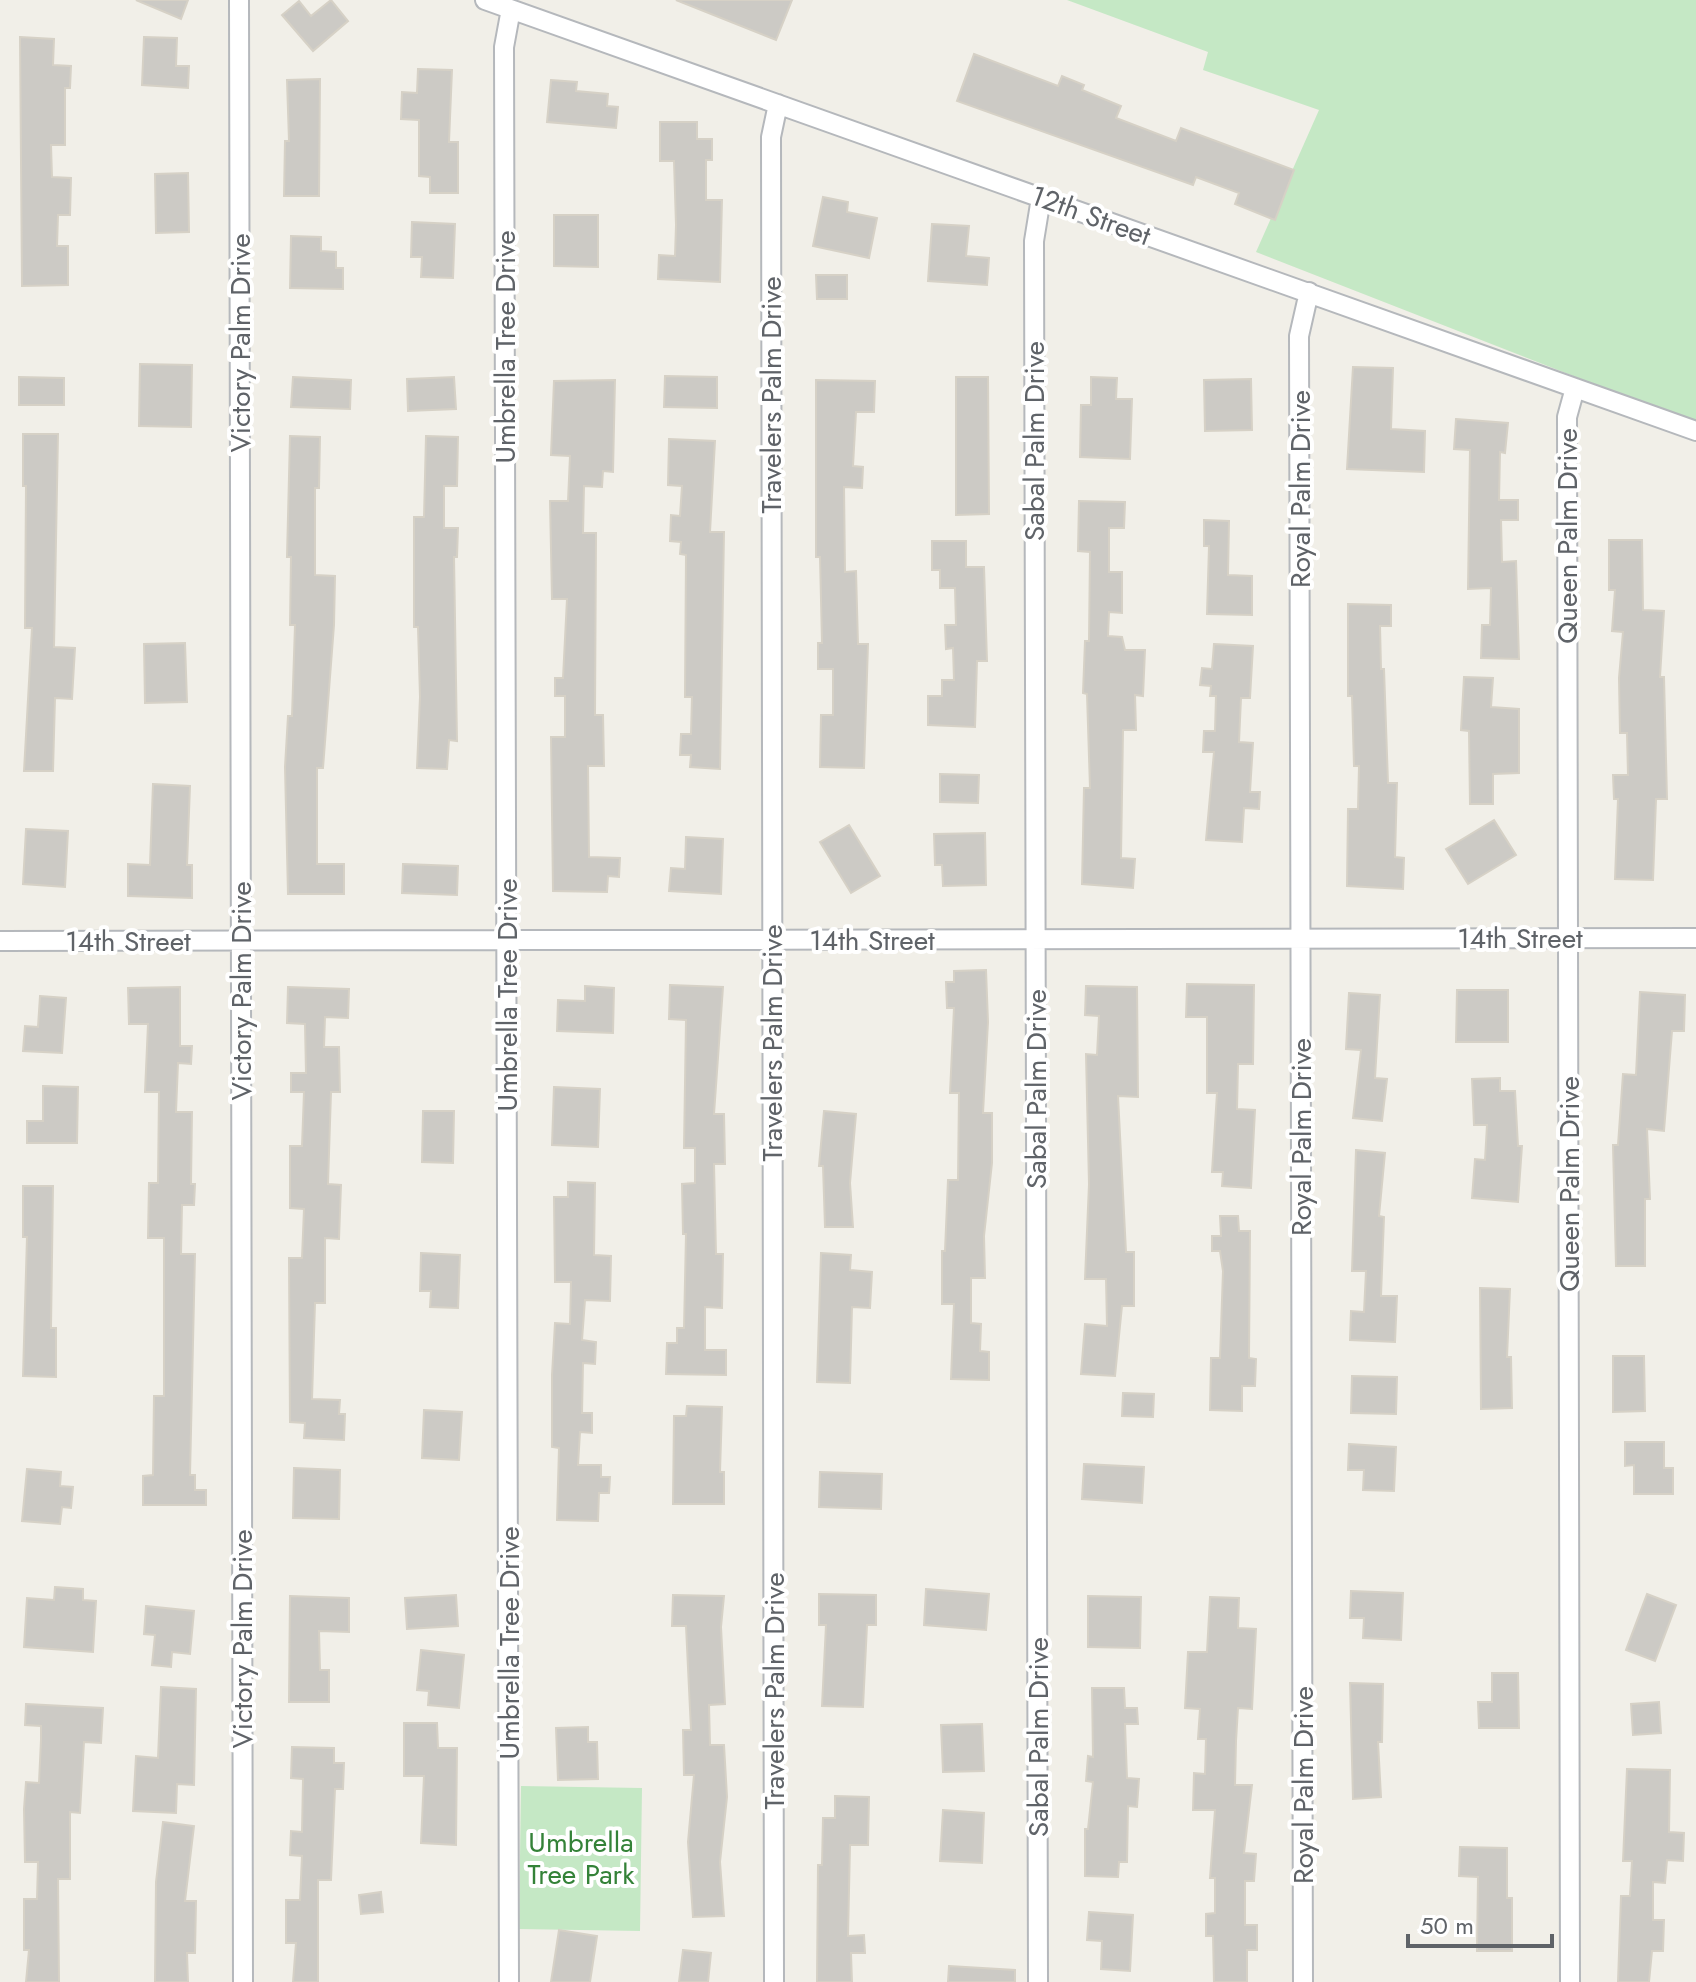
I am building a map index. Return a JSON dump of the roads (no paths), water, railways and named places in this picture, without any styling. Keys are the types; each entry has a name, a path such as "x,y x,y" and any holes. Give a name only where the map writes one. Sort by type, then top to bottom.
{"street":[{"name":"Victory Palm Drive","path":"239,0 243,1982"},
{"name":"12th Street","path":"485,0 1696,431"},
{"name":"Umbrella Tree Drive","path":"509,1982 504,47 511,9"},
{"name":"Travelers Palm Drive","path":"774,1982 771,137 778,104"},
{"name":"Sabal Palm Drive","path":"1038,1982 1034,241 1041,198"},
{"name":"Royal Palm Drive","path":"1303,1982 1299,336 1309,292"},
{"name":"Queen Palm Drive","path":"1570,1982 1567,417 1575,388"},
{"name":"14th Street","path":"0,941 1696,938"}],"park label":[{"name":"Umbrella Tree Park","path":"581,1858"}]}
